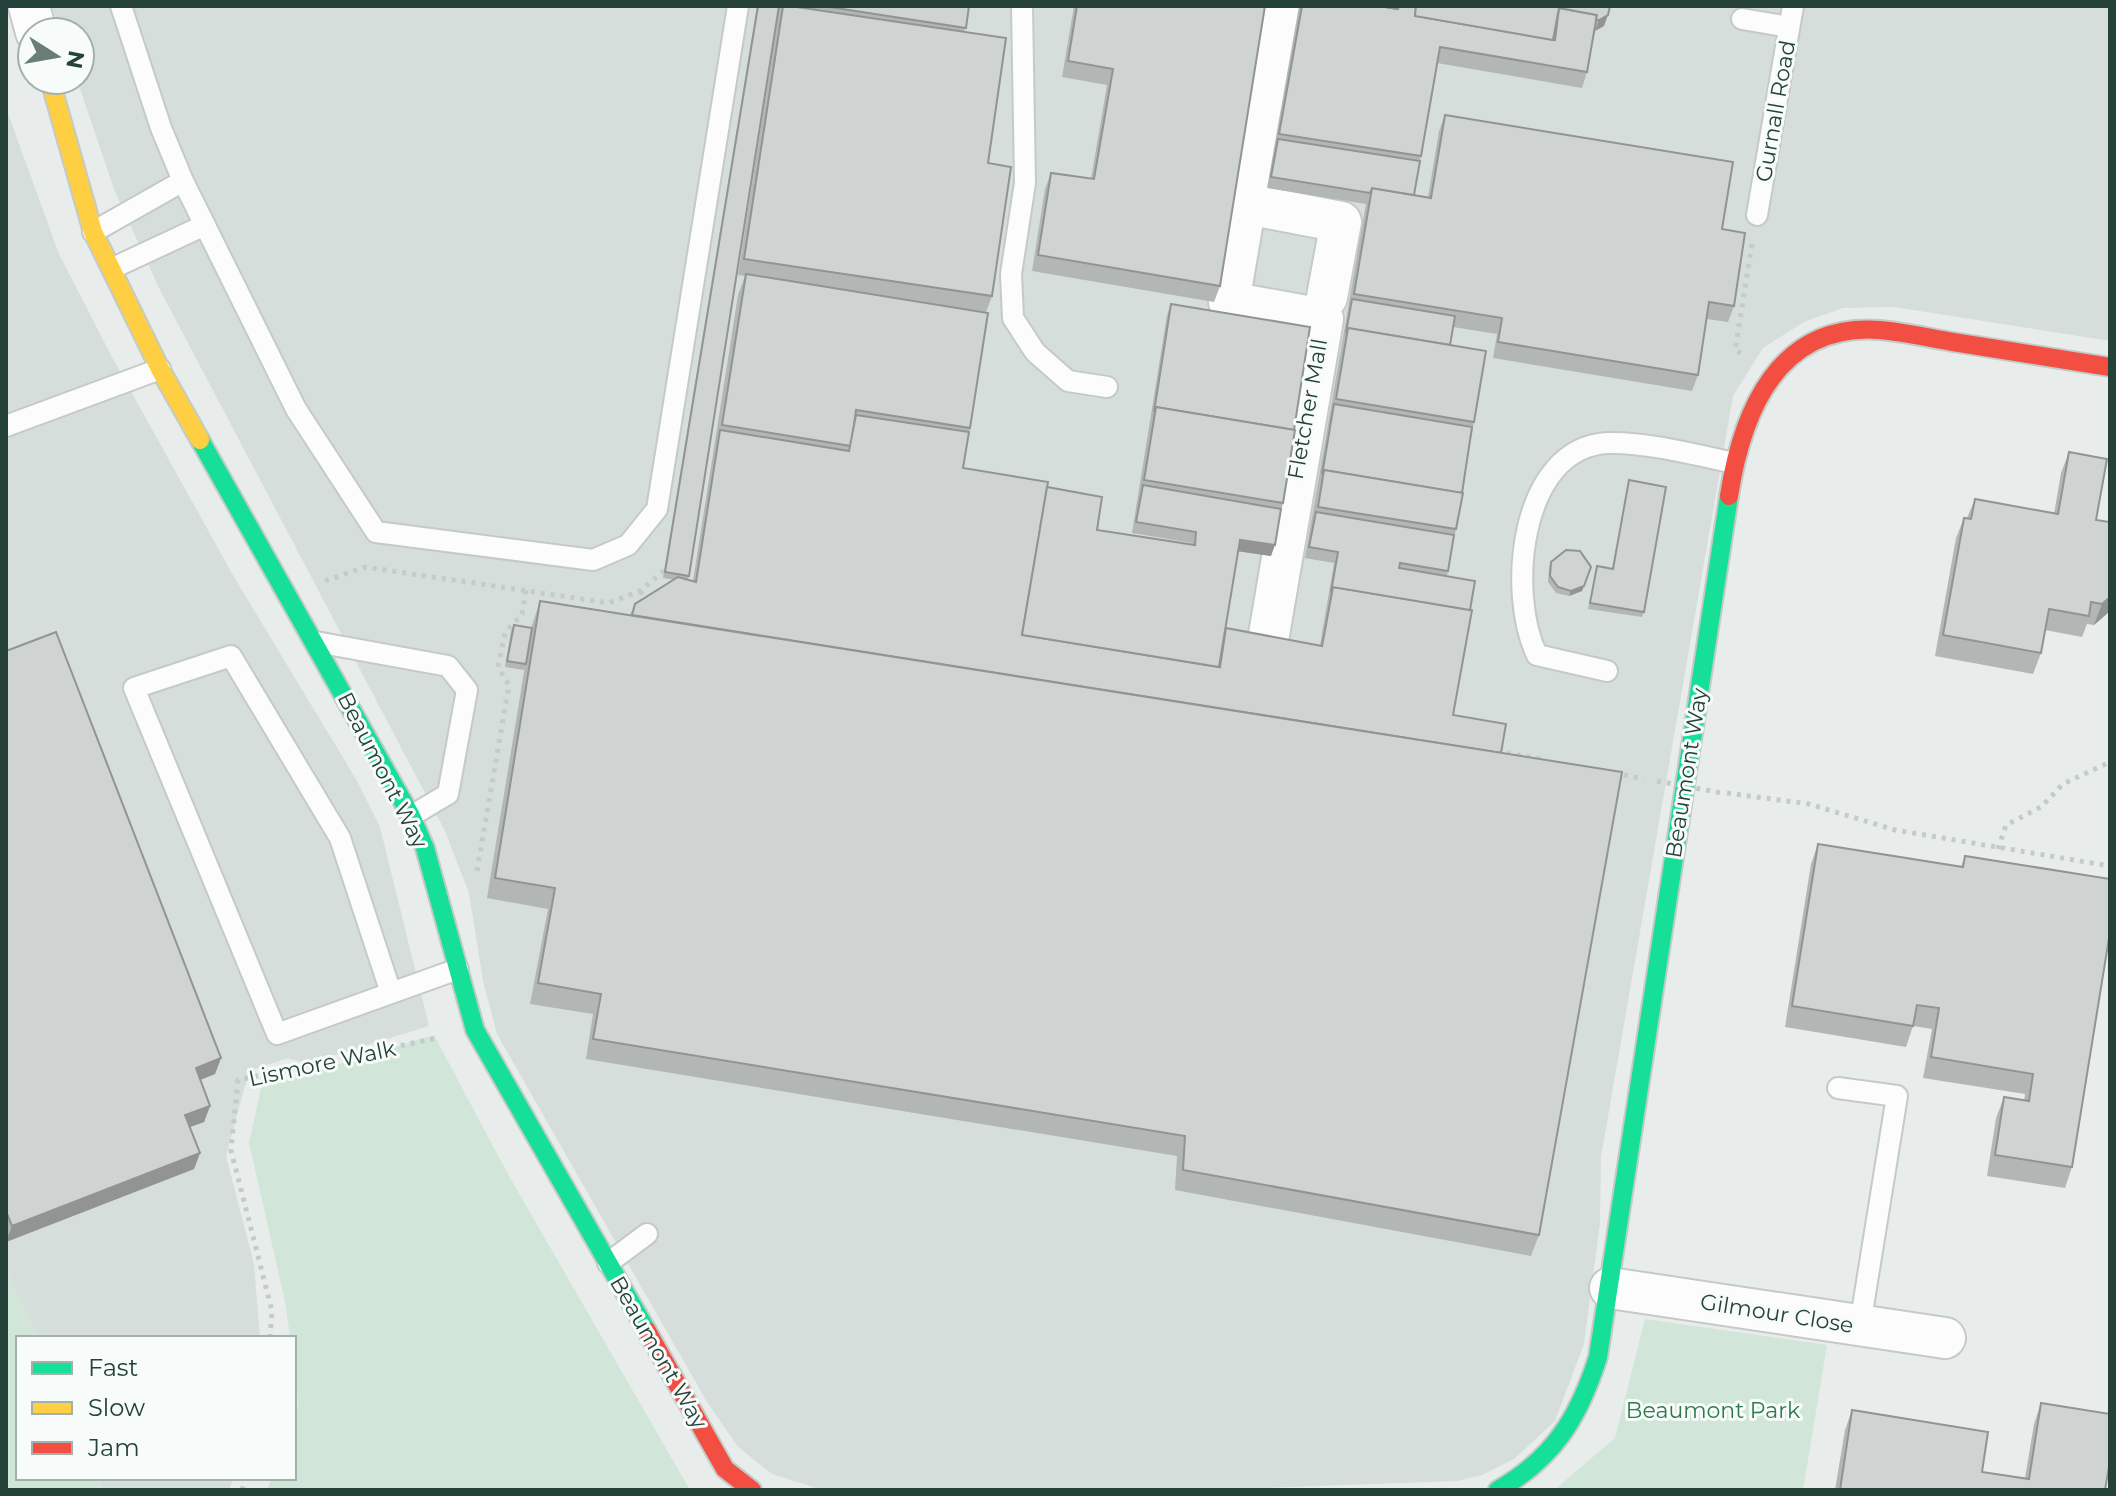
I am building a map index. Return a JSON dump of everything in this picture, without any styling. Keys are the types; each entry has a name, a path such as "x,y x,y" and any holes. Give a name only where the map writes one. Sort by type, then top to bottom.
{"street":[{"name":"Fletcher Mall","path":"1266,652 1323,319 1229,302 1280,6"},
{"name":"Beaumont Way","path":"55,96 93,232 160,369 290,594 411,816 425,848 475,1030 725,1469 752,1490"},
{"path":"1247,204 1341,222 1327,297"},
{"name":"Beaumont Way","path":"1498,1490 1529,1474 1555,1451 1587,1396 1598,1357 1734,463 1747,417 1775,370 1810,344 1844,333 1878,330 2110,367"},
{"name":"Gilmour Close","path":"1610,1288 1945,1338"}],"lane":[{"path":"121,6 161,128 183,181 296,409 376,532 593,560 628,545 657,509 738,6"},
{"path":"1022,6 1025,183 1011,274 1013,318 1035,352 1068,381 1107,387"},
{"name":"Gurnall Road","path":"1757,215 1793,6"},
{"path":"1742,19 1789,27"},
{"path":"93,232 183,181"},
{"path":"113,268 205,225"},
{"path":"6,426 160,369"},
{"path":"1607,671 1537,655 1525,630 1522,587 1527,528 1541,489 1570,453 1607,443 1734,463"},
{"path":"316,642 448,666 467,690 448,794 411,816"},
{"path":"391,993 340,838 231,656 134,688 277,1034 458,969"},
{"path":"1838,1088 1897,1096 1860,1325"},
{"path":"608,1263 647,1234"}],"path":[{"path":"1757,215 1735,350 1775,370"},
{"path":"1734,286 1745,288"},
{"path":"290,594 365,567 609,603 640,591 668,567"},
{"path":"475,879 509,685 498,667 505,633 522,614 526,590"},
{"path":"640,591 650,607"},
{"path":"1490,750 1551,761"},
{"path":"1998,849 2006,825 2041,807 2063,784 2110,762"},
{"path":"1611,773 1722,793 1809,804 1895,830 2110,866"},
{"path":"1719,808 1722,793"},
{"name":"Lismore Walk","path":"270,1336 272,1311 231,1150 238,1080 475,1030"}],"shaded area":[{"path":"52,6 2110,6 2110,341 1894,307 1843,308 1804,322 1763,348 1733,396 1601,1157 1600,1224 1584,1344 1555,1421 1514,1459 1482,1475 1458,1481 1209,1490 822,1490 772,1474 738,1447 707,1402 497,1034 483,981 469,893 445,831 159,288 115,192 82,96 96,96 96,16 55,16"},
{"path":"6,108 59,254 113,359 234,577 356,779 380,827 429,1026 306,1064 288,1058 249,1071 226,1156 254,1264 260,1336 37,1336 6,1271"},
{"path":"100,1480 233,1480 229,1490 104,1490"}],"green space":[{"path":"434,1035 509,1176 690,1490 267,1490 270,1480 296,1480 298,1406 296,1336 290,1336 286,1306 249,1143 261,1088"},
{"path":"6,1271 37,1336 16,1336 16,1480 100,1480 104,1490 6,1490"},
{"name":"Beaumont Park","path":"1645,1319 1827,1345 1803,1490 1554,1490 1615,1438"}],"building":[{"path":"758,6 779,6 689,576 665,572"},
{"path":"783,6 1006,38 988,163 1011,167 992,296 744,259"},
{"path":"823,6 969,6 966,28"},
{"path":"1077,6 1265,6 1220,286 1038,255 1051,173 1094,179 1113,69 1068,61"},
{"path":"1302,6 1379,6 1398,9 1399,6 1416,6 1415,16 1555,40 1559,8 1597,15 1587,72 1440,47 1421,156 1279,134"},
{"path":"1416,6 1610,6 1608,15 1599,20 1596,20 1597,15 1559,8 1553,40 1415,16"},
{"path":"1445,115 1733,162 1722,229 1745,233 1734,306 1709,302 1698,375 1498,342 1502,318 1354,294 1372,188 1431,198"},
{"path":"1278,139 1420,161 1414,195 1372,188 1370,193 1271,177"},
{"path":"746,274 988,313 970,428 856,410 851,446 722,425"},
{"path":"1352,299 1455,316 1450,345 1348,328 1346,333"},
{"path":"1171,304 1310,327 1294,430 1156,407 1154,412"},
{"path":"1348,328 1486,351 1474,422 1336,399"},
{"path":"1334,404 1472,427 1462,493 1324,470 1322,475"},
{"path":"1156,407 1295,430 1283,503 1144,480"},
{"path":"856,415 969,432 963,468 1048,482 1022,635 1220,667 1226,628 1322,646 1333,587 1472,610 1453,715 1506,724 1501,753 632,615 635,604 678,577 696,582 720,430 849,451"},
{"path":"2069,452 2107,459 2096,520 2110,522 2110,597 2102,604 2091,602 2089,616 2049,609 2041,653 1943,635 1964,518 1971,519 1975,499 2058,514"},
{"path":"1324,470 1463,493 1456,529 1318,507"},
{"path":"1629,480 1666,487 1644,612 1590,603 1597,566 1613,569"},
{"path":"1143,485 1281,509 1275,545 1240,540 1219,667 1022,635 1047,487 1102,497 1097,530 1195,545 1196,532 1136,522"},
{"path":"1316,512 1454,535 1448,571 1400,563 1399,568 1475,581 1470,610 1333,587 1331,592 1338,552 1309,547"},
{"path":"1566,550 1580,551 1591,567 1584,586 1571,591 1558,587 1550,576 1551,562"},
{"path":"540,601 1622,772 1539,1235 1183,1170 1185,1136 593,1039 601,994 538,983 555,888 495,878"},
{"path":"514,625 532,628 526,664 507,661"},
{"path":"56,632 221,1058 196,1068 210,1106 185,1115 200,1153 12,1226 6,1211 6,651"},
{"path":"1818,844 1963,867 1965,856 2110,879 2110,932 2072,1167 1995,1155 2004,1097 2029,1101 2033,1074 1931,1057 1939,1008 1917,1005 1913,1026 1792,1006"},
{"path":"2041,1403 2110,1414 2110,1461 2105,1490 1840,1490 1852,1410 1988,1432 1982,1472 2029,1479"}],"traffic: fast":[{"path":"200,440 411,816 425,848 475,1030 647,1331"},
{"path":"1498,1490 1535,1464 1562,1434 1582,1399 1598,1357 1729,496"}],"traffic: slow":[{"path":"55,96 93,232 160,369 200,440"}],"traffic: jam":[{"path":"1729,496 1735,464 1756,404 1771,378 1791,357 1815,341 1845,331 1880,330 2110,367"},
{"path":"647,1331 725,1469 752,1490"}]}
